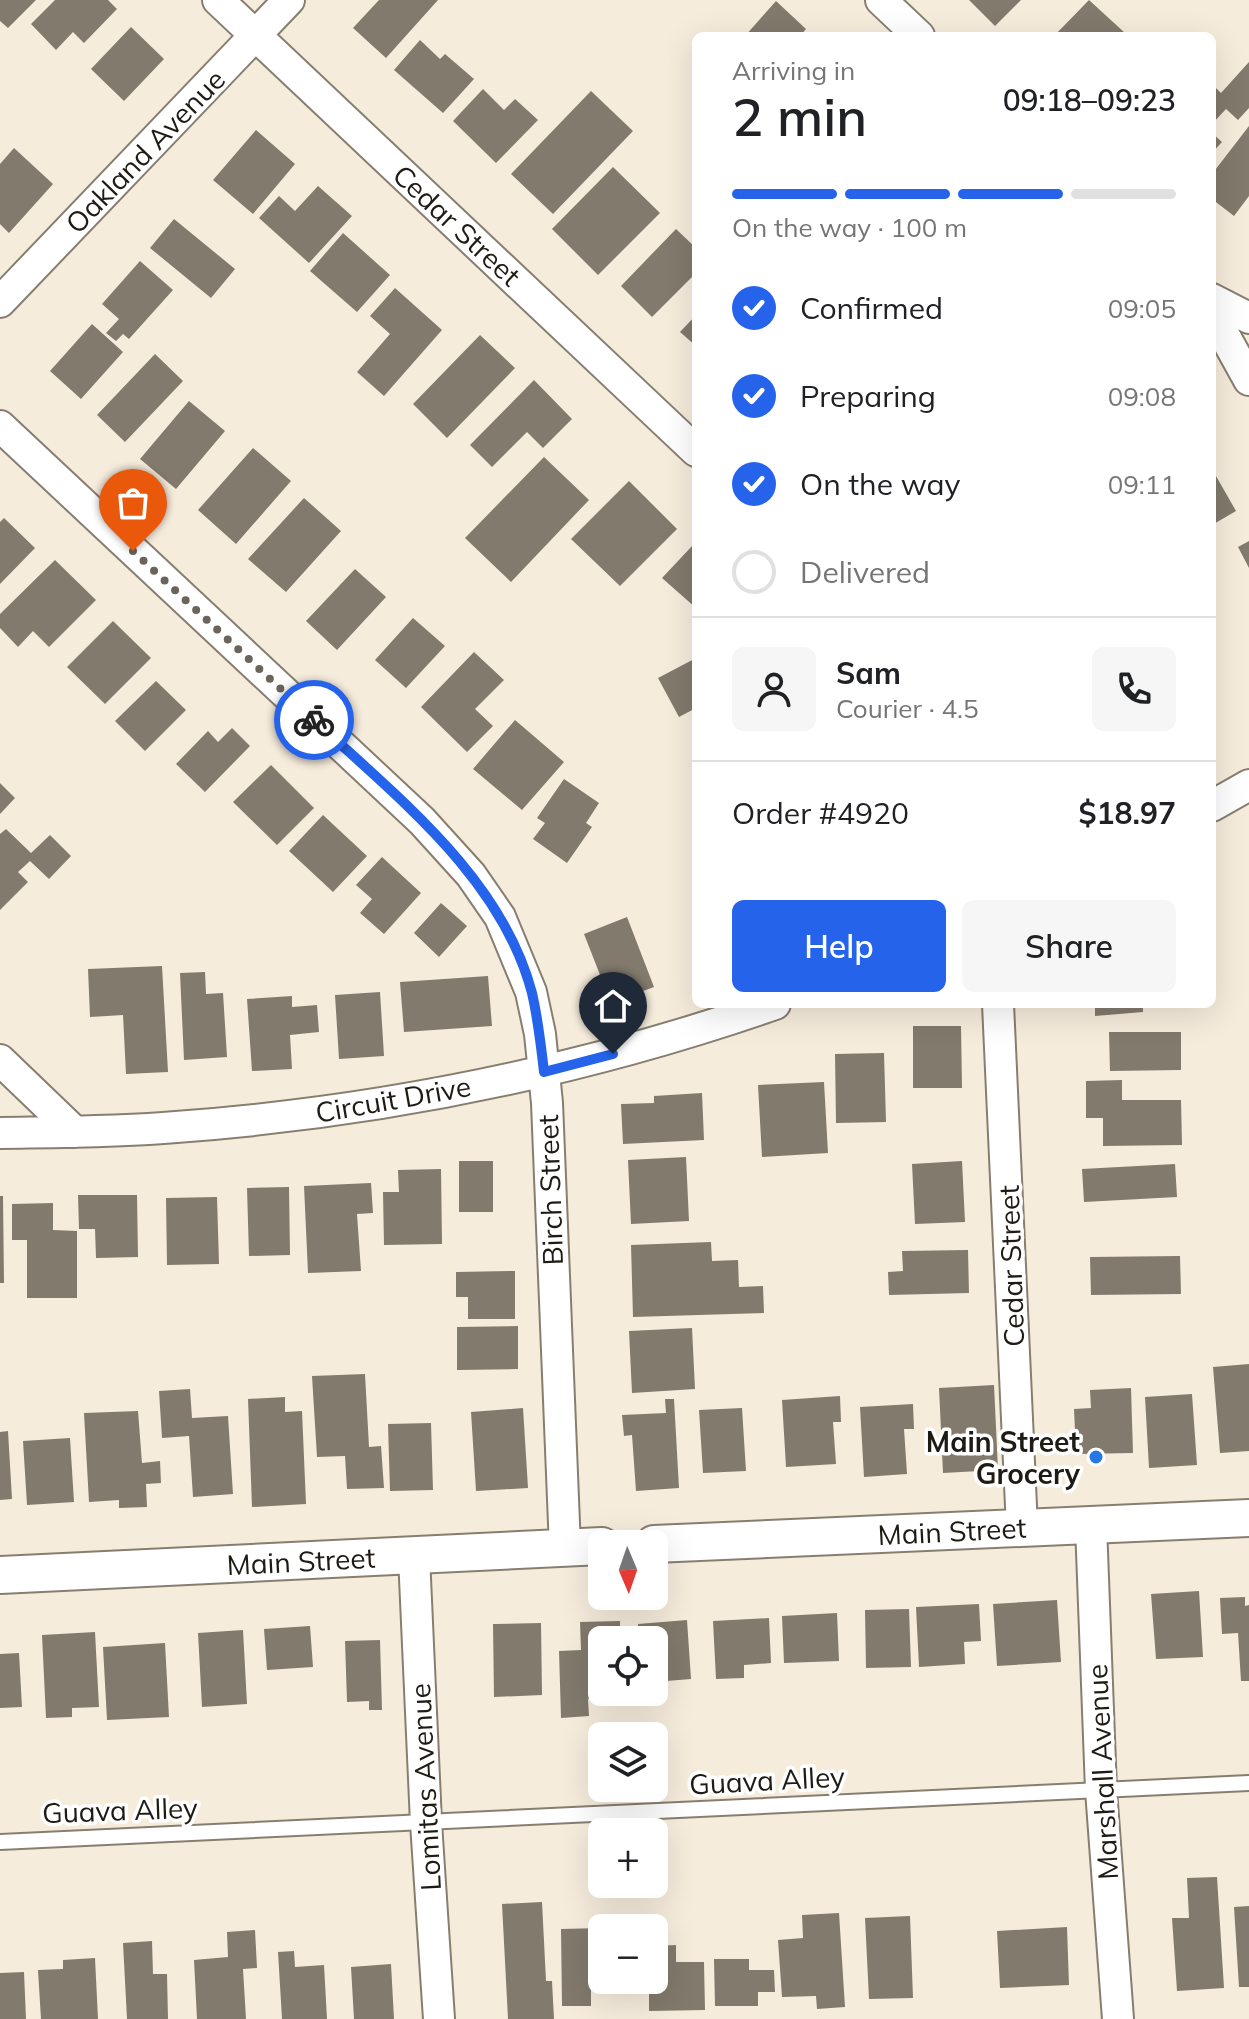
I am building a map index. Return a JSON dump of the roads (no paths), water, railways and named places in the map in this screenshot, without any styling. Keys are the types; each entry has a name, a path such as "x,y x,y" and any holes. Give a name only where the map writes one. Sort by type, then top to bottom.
{"street":[{"name":"Cedar Street","path":"218,0 692,447"},
{"name":"Oakland Avenue","path":"0,302 289,0"},
{"path":"881,0 915,32"},
{"path":"1216,301 1249,318"},
{"path":"1216,320 1249,380"},
{"name":"Birch Street","path":"0,426 422,821 471,875 500,917 531,992 544,1072 565,1548"},
{"path":"1216,804 1249,785"},
{"name":"Circuit Drive","path":"0,1133 175,1128 400,1100 544,1072 654,1043 763,1008"},
{"name":"Cedar Street","path":"998,1008 1022,1528"},
{"path":"0,1060 75,1132"},
{"name":"Main Street","path":"668,1543 1249,1518"},
{"name":"Marshall Avenue","path":"1091,1525 1101,1790 1118,2019"},
{"name":"Main Street","path":"0,1575 588,1547"},
{"name":"Lomitas Avenue","path":"414,1556 426,1823 439,2019"}],"lane":[{"name":"Guava Alley","path":"0,1842 1249,1783"}],"place":[{"name":"Main Street Grocery","path":"1096,1457"}]}
